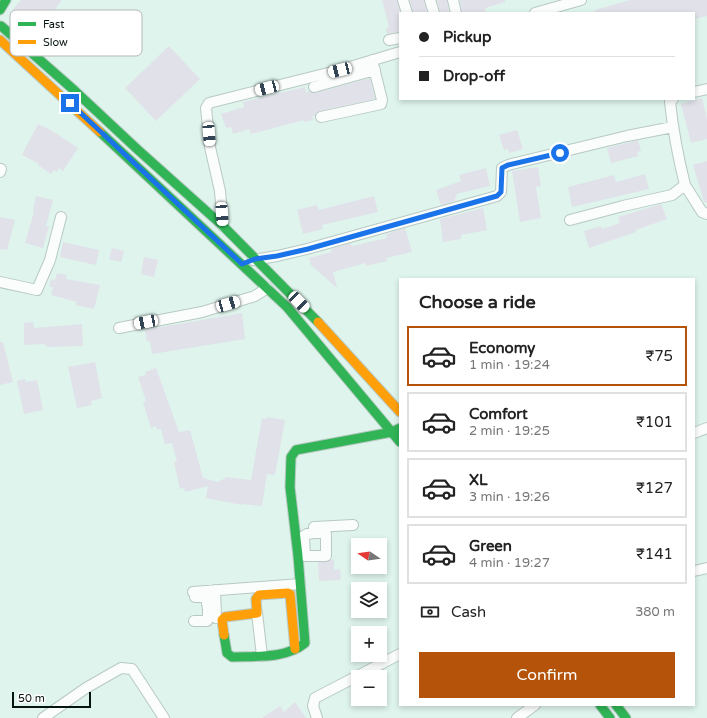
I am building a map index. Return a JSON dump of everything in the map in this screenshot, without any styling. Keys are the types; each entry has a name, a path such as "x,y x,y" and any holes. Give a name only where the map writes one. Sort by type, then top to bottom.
{"main road":[{"path":"0,10 6,0"},
{"path":"0,24 10,33"},
{"path":"0,40 10,49"},
{"path":"17,56 268,288 287,307 396,430"},
{"path":"36,56 223,226 326,330 399,411"},
{"path":"296,650 290,594 288,593 258,596 256,599 257,614 225,617 222,620 227,653 232,658 282,654 296,650 302,647 305,643 300,584 301,556 295,528 290,487 291,457 296,450 396,430"},
{"path":"601,706 610,718"},
{"path":"617,706 626,718"}],"street":[{"path":"403,0 407,12"},
{"path":"430,0 434,12"},
{"path":"453,0 456,12"},
{"path":"539,12 581,0"},
{"path":"389,40 399,38"},
{"path":"223,226 220,190 210,147 206,108 209,103 341,74 373,65 399,52"},
{"path":"321,117 381,104 382,100 373,65"},
{"path":"314,87 341,74"},
{"path":"695,92 707,90"},
{"path":"672,100 670,102 673,127 685,185 702,212 707,214"},
{"path":"242,264 255,259 308,249 497,196 501,192 502,168 508,165 627,136 673,127"},
{"path":"570,220 672,195 685,185"},
{"path":"0,282 36,290 50,260 62,217"},
{"path":"118,328 202,312 255,296 268,288"},
{"path":"695,433 707,428"},
{"path":"295,528 314,530 326,534 326,556 301,556 304,536 314,530 354,525"},
{"path":"695,571 707,568"},
{"path":"213,611 208,598 194,594 215,590 300,584"},
{"path":"194,621 208,620 213,611 215,590"},
{"path":"257,614 262,656"},
{"path":"317,718 313,706 315,698 399,655"},
{"path":"42,718 86,688 121,668 132,669 164,718"},
{"path":"517,718 534,706"}],"building":[{"path":"21,0 62,0 54,10 13,10"},
{"path":"382,0 397,0 400,12 399,32 387,34 386,28 389,27"},
{"path":"410,0 424,0 427,12 413,12"},
{"path":"437,0 447,0 449,12 440,12"},
{"path":"460,0 505,0 505,2 485,8 486,12 462,12"},
{"path":"630,0 707,0 707,16 695,19 695,12 595,12 595,10"},
{"path":"169,46 200,79 156,121 125,88"},
{"path":"370,78 375,99 320,111 315,116 312,116 313,120 304,122 304,120 251,134 249,129 233,134 231,127 226,128 221,114 244,107 243,102 305,87 306,93 309,91 316,93"},
{"path":"702,98 707,119 707,139 691,143 681,104"},
{"path":"38,124 54,132 78,148 63,171 59,168 57,172 54,170 51,174 38,165 39,164 22,155"},
{"path":"517,130 523,149 509,153 508,149 504,150 499,135"},
{"path":"638,140 641,151 637,152 638,156 611,163 607,148"},
{"path":"707,161 707,202 704,202 693,165"},
{"path":"538,167 541,186 536,187 541,218 520,222 512,171"},
{"path":"486,168 490,186 456,194 457,197 455,198 455,201 441,205 436,190 461,181 459,175"},
{"path":"645,174 649,189 572,207 568,187 614,175 616,182"},
{"path":"36,196 53,200 46,226 49,226 43,248 25,243 34,212"},
{"path":"374,196 378,212 322,225 323,229 303,234 297,210 317,205 319,210"},
{"path":"661,204 667,219 636,230 636,232 589,248 584,231 601,226 602,229 620,223 618,217"},
{"path":"483,208 487,230 461,235 461,239 443,242 440,219"},
{"path":"0,217 15,220 7,250 0,249"},
{"path":"405,228 412,252 386,258 387,261 366,266 365,263 333,272 337,288 311,265 309,258 332,252 331,249 351,243 352,246 387,238 386,234"},
{"path":"63,242 99,250 96,265 60,257"},
{"path":"112,248 124,251 121,262 109,259"},
{"path":"144,257 158,260 154,277 141,274"},
{"path":"57,273 67,275 66,279 100,285 94,309 76,305 77,302 51,295 53,287 49,287 51,279 55,280"},
{"path":"242,313 245,339 152,354 150,341 147,342 145,330"},
{"path":"33,322 34,328 82,324 83,346 47,347 44,344 24,345 24,323"},
{"path":"0,342 3,342 13,382 0,385"},
{"path":"95,362 102,398 91,401 92,405 77,408 68,367"},
{"path":"156,368 179,432 190,430 203,478 218,482 227,477 251,480 262,418 266,419 267,417 285,420 275,475 267,474 262,506 242,505 206,498 208,486 185,492 184,488 180,489 174,462 177,462 172,443 165,444 161,429 157,430 156,426 151,428 143,402 146,401 138,377 146,375 145,372"},
{"path":"25,379 26,382 37,380 43,410 24,414 17,381"},
{"path":"334,559 334,570 340,569 341,580 319,581 318,562 326,562"},
{"path":"295,702 306,718 262,718 280,706 284,712"}],"traffic: fast":[{"path":"0,10 6,0"},
{"path":"1,26 10,34"},
{"path":"35,56 223,226 318,322"},
{"path":"100,132 287,307 399,441"},
{"path":"224,635 227,653 232,657 270,656 289,652 305,643 298,556 290,487 291,457 296,450 392,432 399,428"},
{"path":"601,706 610,718"},
{"path":"617,706 626,718"}],"traffic: slow":[{"path":"0,40 10,49"},
{"path":"17,56 100,132"},
{"path":"318,322 399,411"},
{"path":"224,635 222,620 225,617 257,613 256,599 259,595 288,593 290,594 295,649"}],"route":[{"path":"70,103 242,264 255,259 308,249 497,196 501,192 502,168 508,165 560,153"}]}
